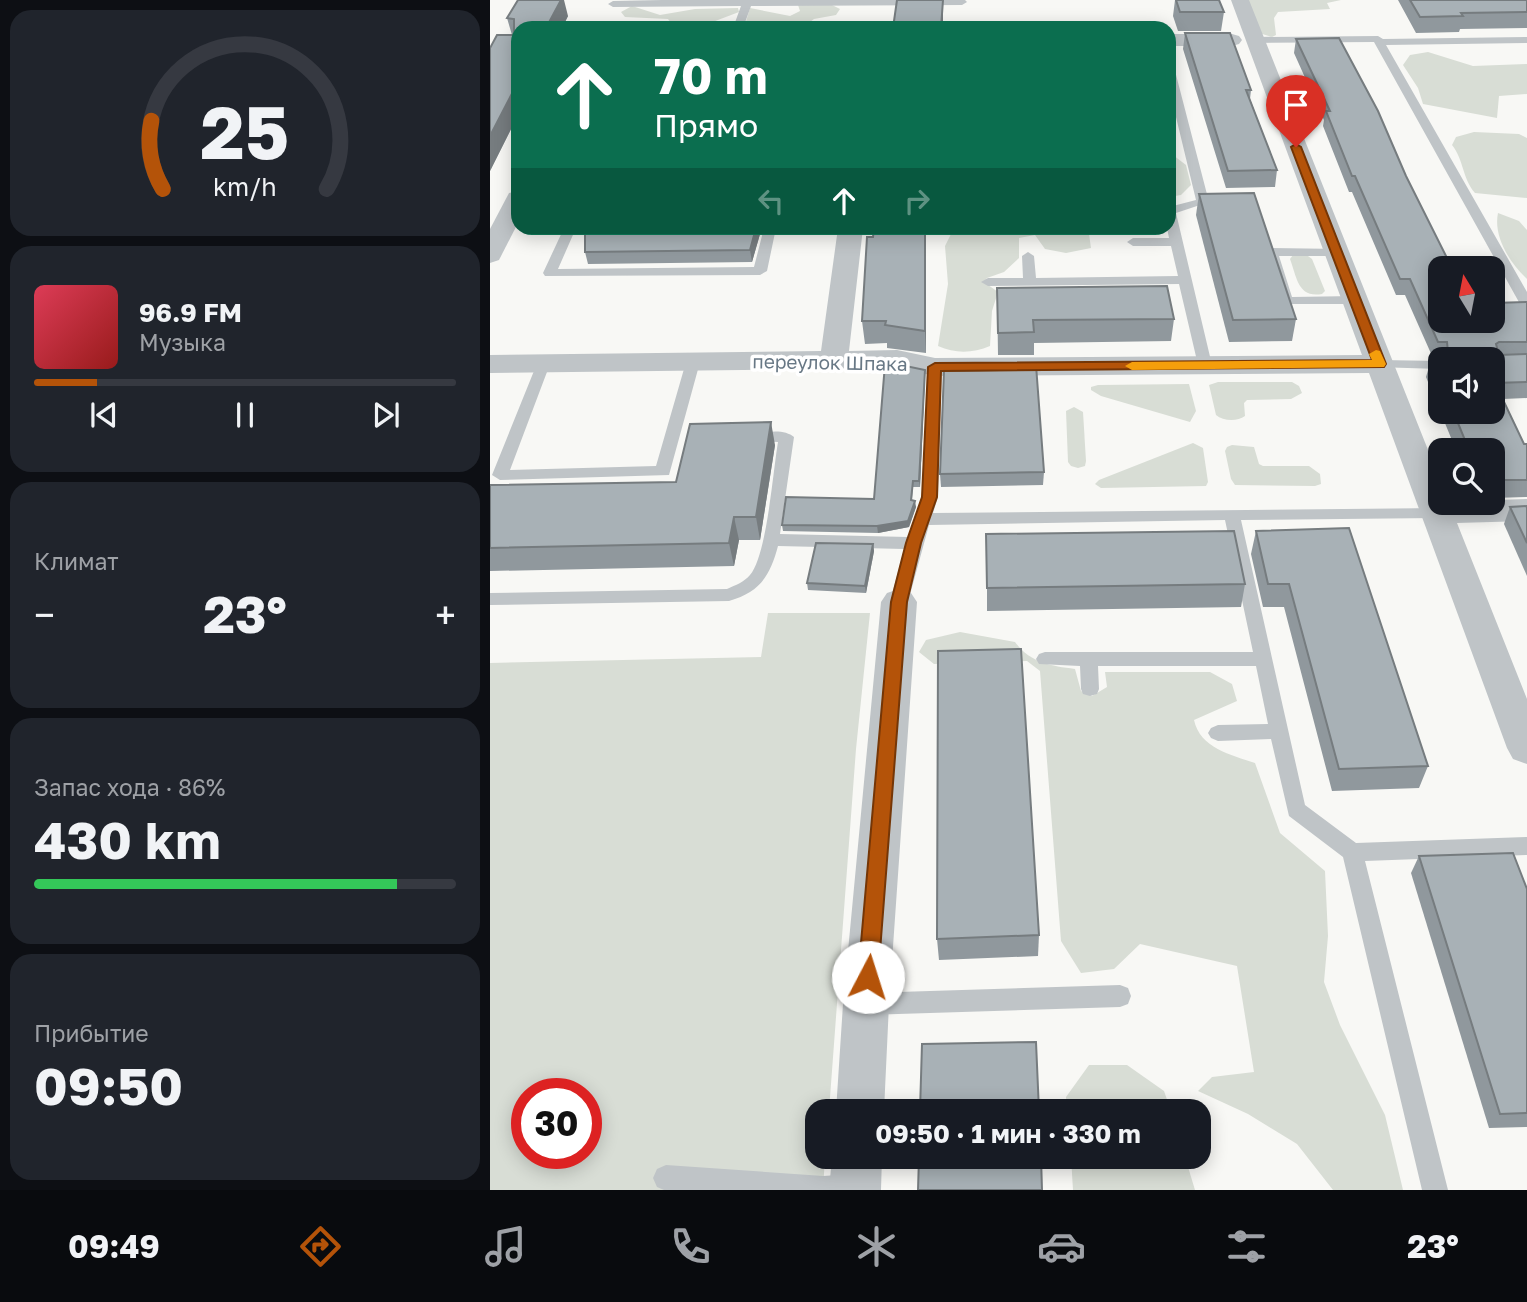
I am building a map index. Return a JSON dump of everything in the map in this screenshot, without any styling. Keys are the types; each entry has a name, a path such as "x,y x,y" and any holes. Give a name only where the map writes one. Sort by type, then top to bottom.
{"street":[{"path":"1240,0 1428,491"},
{"path":"1176,40 1255,40"},
{"path":"490,255 511,212"},
{"path":"834,360 849,235"},
{"name":"переулок Шпака","path":"490,364 897,359 935,367 1380,364"},
{"path":"1505,510 1527,510"},
{"path":"1437,515 1527,748"},
{"path":"861,1099 899,602"}],"lane":[{"path":"613,4 962,2"},
{"path":"741,21 747,4"},
{"path":"1255,40 1378,39 1527,304"},
{"path":"1380,42 1527,40"},
{"path":"1176,95 1203,201 1176,209"},
{"path":"567,235 550,273 760,271 768,235"},
{"path":"1174,235 1205,365"},
{"path":"1133,242 1175,242"},
{"path":"1336,251 1271,252 1287,301 1355,300"},
{"path":"1028,256 1030,282"},
{"path":"988,282 1184,281"},
{"path":"543,364 500,475 663,471 693,362"},
{"path":"1380,364 1428,365"},
{"path":"899,602 914,543 930,497 935,367"},
{"path":"490,599 729,595 753,585 761,578 771,540 786,437 762,438"},
{"path":"924,519 1428,512"},
{"path":"1232,516 1296,810 1352,852 1527,846"},
{"path":"771,540 914,543"},
{"path":"1045,659 1264,659"},
{"path":"1088,659 1090,689"},
{"path":"1218,733 1279,731"},
{"path":"1352,852 1435,1190"},
{"path":"866,1004 1120,996"},
{"path":"666,1178 823,1189 856,1178"}],"shaded area":[{"path":"1246,0 1341,0 1327,3 1330,9 1278,12 1274,18 1276,35 1272,37 1259,33"},
{"path":"798,5 832,5 840,9 836,15 811,21 746,21 750,8 790,16 800,11"},
{"path":"632,6 660,15 695,9 738,8 739,12 715,21 670,21 625,17 621,12"},
{"path":"1428,52 1473,66 1527,64 1527,94 1499,96 1497,118 1423,104 1418,88 1403,65 1410,55"},
{"path":"1474,132 1519,134 1527,138 1527,198 1475,193 1452,145 1456,137"},
{"path":"1176,157 1186,165 1191,185 1181,195 1176,196"},
{"path":"1498,213 1519,221 1527,230 1527,279 1500,240"},
{"path":"950,235 1035,235 1019,238 1019,258 1004,272 987,278 984,282 998,292 992,311 990,346 958,351 938,346 948,284 945,246"},
{"path":"1035,235 1089,235 1091,248 1066,253 1045,249"},
{"path":"1293,255 1308,256 1312,259 1325,291 1322,294 1303,290 1290,259"},
{"path":"1218,382 1292,382 1299,386 1302,393 1291,399 1247,400 1244,403 1245,416 1226,420 1216,415 1209,385"},
{"path":"1189,384 1196,411 1190,422 1101,396 1091,390 1091,387 1098,385"},
{"path":"1074,407 1083,412 1086,461 1085,466 1078,468 1068,462 1066,411"},
{"path":"1193,443 1203,448 1208,482 1206,486 1101,488 1095,484 1099,480"},
{"path":"1232,445 1254,447 1259,464 1263,466 1309,466 1320,474 1321,484 1235,485 1231,479 1225,451"},
{"path":"768,613 870,613 856,749 830,1099 805,1099 805,1169 824,1169 823,1190 490,1190 490,663 761,657"},
{"path":"960,632 1015,642 1034,659 1049,665 1075,669 1081,691 1092,696 1107,687 1105,672 1210,672 1232,684 1237,701 1194,720 1197,730 1218,749 1255,763 1280,833 1325,871 1328,936 1324,982 1340,1025 1385,1115 1403,1190 1333,1190 1297,1144 1248,1114 1198,1091 1212,1077 1254,1072 1237,966 1140,944 1114,969 1081,973 1061,941 1040,671 1027,661 934,664 919,652 926,640"},
{"path":"1089,1065 1127,1065 1164,1091 1167,1099 1066,1099"},
{"path":"1072,1169 1189,1169 1195,1190 1073,1190"}],"building":[{"path":"518,0 561,0 550,21 514,21 507,18"},
{"path":"897,0 943,0 942,21 894,21"},
{"path":"1176,0 1219,0 1224,12 1180,12"},
{"path":"1410,0 1527,0 1527,12 1420,17"},
{"path":"1185,33 1230,33 1251,90 1246,90 1277,170 1228,171"},
{"path":"497,35 511,35 511,96 490,136 490,48"},
{"path":"1339,38 1378,111 1406,176 1446,256 1428,256 1428,320 1410,279 1400,279 1355,176 1352,176 1326,111 1330,111 1296,39"},
{"path":"1254,193 1296,319 1233,320 1199,194"},
{"path":"585,235 754,235 750,250 585,252"},
{"path":"925,235 925,331 885,325 886,321 862,321 867,237"},
{"path":"1167,286 1174,319 1033,320 1034,332 998,333 997,288"},
{"path":"1527,302 1527,342 1499,342 1497,347 1448,347 1447,342 1438,342 1434,333 1505,333 1505,303"},
{"path":"1527,354 1527,382 1505,383 1505,355"},
{"path":"885,364 925,370 919,481 913,481 911,500 915,501 908,521 877,526 782,525 786,497 874,499"},
{"path":"1036,365 1044,472 940,474 944,371 998,370 998,366"},
{"path":"1505,404 1524,444 1527,444 1527,480 1505,480 1505,438 1464,438 1458,424 1505,424"},
{"path":"771,422 756,517 734,517 729,543 490,548 490,485 676,482 690,424"},
{"path":"1527,506 1527,543 1510,507"},
{"path":"1349,528 1428,766 1339,769 1289,584 1268,584 1256,531"},
{"path":"1234,531 1245,584 987,588 986,534"},
{"path":"816,543 873,544 865,586 807,583"},
{"path":"1021,649 1039,935 937,939 938,651"},
{"path":"1513,853 1527,889 1527,1113 1500,1114 1419,856"},
{"path":"1036,1042 1038,1099 920,1099 922,1044"},
{"path":"919,1169 1041,1169 1042,1190 918,1190"}],"slow traffic":[{"path":"1132,366 1380,364 1376,354"}],"route":[{"path":"868,977 899,602 914,543 930,497 935,367 1380,364 1296,147"}]}
